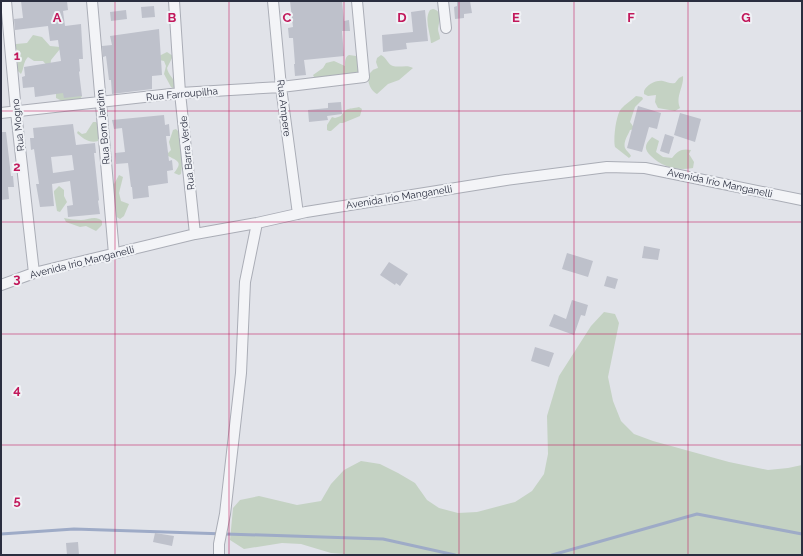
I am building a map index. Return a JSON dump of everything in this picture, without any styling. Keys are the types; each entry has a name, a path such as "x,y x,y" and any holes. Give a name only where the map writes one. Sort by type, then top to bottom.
{"street":[{"name":"Rua Mogno","path":"6,1 16,112 34,273"},
{"name":"Rua Bom Jardim","path":"92,1 102,102 114,254"},
{"name":"Rua Barra Verde","path":"174,1 180,94 195,234"},
{"name":"Rua Ampere","path":"273,1 281,87 298,214"},
{"name":"Rua Farroupilha","path":"1,113 180,94 281,87 364,77 357,1"},
{"path":"443,1 446,28"},
{"name":"Avenida Irio Manganelli","path":"1,285 34,273 195,234 298,214 506,180 607,167 645,168 802,200"},
{"path":"218,555 225,514 241,373 245,282 257,223"}],"green space":[{"path":"433,9 440,14 438,29 440,39 431,43 427,17 430,10"},
{"path":"33,35 42,37 50,46 60,47 60,49 51,60 50,69 43,61 34,61 28,57 25,61 21,74 16,69 21,53 15,48 16,44 27,43"},
{"path":"167,52 173,56 167,68 176,86 173,88 164,74 166,66 164,61 159,60 159,56"},
{"path":"349,55 359,58 360,70 357,74 348,78 338,75 316,81 313,75 323,68 326,63 334,61 345,66 346,58"},
{"path":"381,55 391,65 408,66 413,68 399,80 388,84 377,94 370,87 368,77 372,70 378,68 376,62 377,58"},
{"path":"683,76 678,100 680,108 675,111 658,108 655,102 656,95 648,96 644,94 647,87 654,82 663,81 675,83"},
{"path":"56,91 82,96 80,99 64,102 56,98"},
{"path":"636,96 642,97 643,99 635,107 630,122 635,129 630,130 625,141 625,148 631,156 629,158 615,147 616,122 619,112"},
{"path":"359,107 362,109 360,116 340,123 331,131 327,130 327,125 332,117 335,118 341,116 348,109"},
{"path":"93,122 96,122 99,125 99,139 95,142 86,140 77,133 78,131 82,134 86,133"},
{"path":"176,129 179,132 182,166 181,174 179,175 174,173 179,164 178,162 168,156 168,153 171,150 169,142 173,130"},
{"path":"652,137 659,141 656,152 663,157 672,158 680,151 685,149 691,150 689,154 694,162 693,168 682,169 670,167 655,160 646,149 647,142"},
{"path":"119,175 123,177 119,193 121,201 129,204 124,216 120,219 115,216 113,186"},
{"path":"59,186 64,190 64,196 67,202 60,212 57,211 54,193"},
{"path":"64,218 81,220 97,218 102,221 102,225 96,231 86,226 80,227 66,222"},
{"path":"604,312 615,314 619,323 608,377 613,401 621,421 634,434 653,441 729,462 768,470 802,465 802,555 358,555 331,553 301,544 282,543 244,549 230,540 233,508 240,500 259,496 297,505 321,501 331,484 344,470 361,461 380,464 415,483 427,500 439,508 458,513 477,512 515,502 532,491 544,474 548,454 547,416 559,376 591,326"}],"building":[{"path":"21,1 67,1 68,10 63,11 65,26 81,24 83,59 79,59 79,72 82,96 64,98 63,93 35,97 34,87 23,88 22,77 25,76 24,67 61,61 58,40 50,41 48,26 15,30 14,19 23,18"},
{"path":"290,1 342,1 344,21 349,20 350,31 342,31 344,56 304,60 306,75 295,76 293,38 289,38 288,28 293,27"},
{"path":"457,1 470,1 472,13 464,14 464,18 455,19 454,7 457,6"},
{"path":"154,6 155,17 142,18 141,7"},
{"path":"126,10 127,19 111,21 110,12"},
{"path":"425,10 428,41 406,43 407,49 383,52 382,35 413,32 411,12"},
{"path":"159,29 162,75 152,76 152,89 112,94 106,56 103,57 102,46 112,45 110,36"},
{"path":"341,102 342,114 327,116 328,120 309,122 308,110 328,108 328,103"},
{"path":"638,106 661,113 657,129 649,127 642,152 627,148"},
{"path":"680,113 701,119 695,142 674,135"},
{"path":"164,115 165,125 169,124 170,136 166,136 169,161 172,160 173,170 167,171 168,183 148,186 149,197 133,199 128,163 116,164 115,153 125,152 122,128 114,129 112,120"},
{"path":"73,124 76,145 95,143 96,153 94,153 100,214 68,217 67,206 73,205 70,181 52,184 54,206 40,207 36,184 39,184 34,149 31,150 30,138 34,138 33,128","holes":["72,155 74,170 53,173 51,157"]},
{"path":"1,132 6,132 11,176 13,176 14,187 8,187 9,199 1,200"},
{"path":"665,134 674,137 669,154 660,151"},
{"path":"644,246 660,249 658,260 642,258"},
{"path":"567,253 593,261 588,277 562,269"},
{"path":"389,262 408,274 400,286 396,283 395,285 380,275"},
{"path":"607,276 618,279 615,289 604,286"},
{"path":"572,300 588,305 585,316 581,315 574,335 549,326 554,314 566,319"},
{"path":"535,347 554,353 549,367 531,361"},
{"path":"155,533 174,536 172,546 153,542"},
{"path":"78,542 79,555 67,555 66,543"}],"waterway":[{"path":"552,555 697,514 802,534"},
{"path":"1,534 74,529 383,539 455,555"}]}
